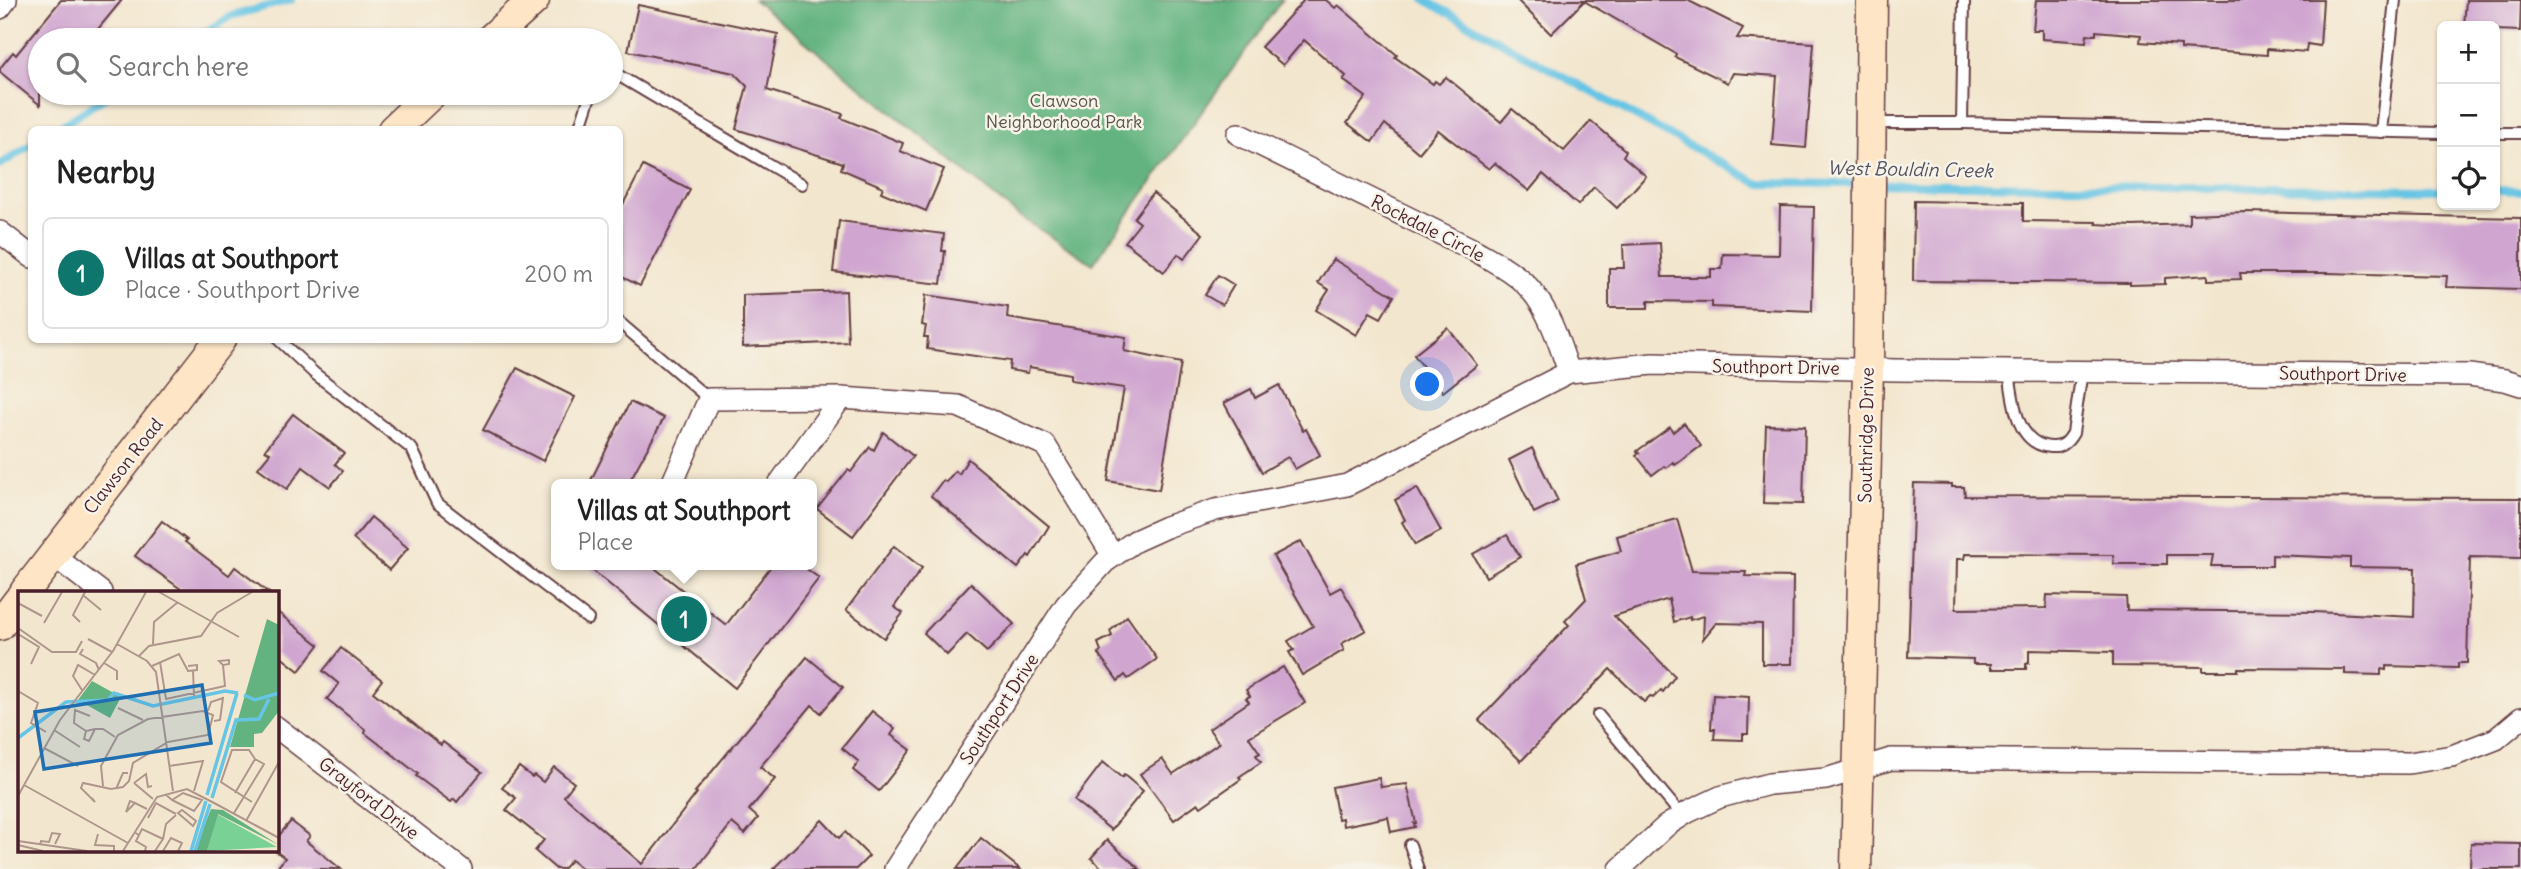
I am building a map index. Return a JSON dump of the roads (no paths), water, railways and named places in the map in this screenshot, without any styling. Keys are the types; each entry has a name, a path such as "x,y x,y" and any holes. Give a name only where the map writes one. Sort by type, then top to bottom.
{"street":[{"path":"0,8 6,0"},
{"path":"503,28 534,0"},
{"name":"Southridge Drive","path":"1856,869 1871,208 1872,0"},
{"path":"397,126 419,105"},
{"name":"Rockdale Circle","path":"1238,134 1506,268 1530,289 1552,323 1569,372"},
{"path":"0,232 28,254"},
{"name":"Clawson Road","path":"27,591 218,343"},
{"name":"Southport Drive","path":"895,869 1066,605 1113,556 1135,541 1166,527 1215,510 1347,485 1569,372 1653,364 2009,371 2469,375 2521,385"},
{"path":"783,479 841,398"},
{"path":"674,479 709,399 841,398 958,406 1045,445 1113,556"},
{"path":"54,556 99,591"},
{"path":"0,625 18,601"},
{"path":"1620,869 1666,826 1720,797 1769,784 1826,779 1891,759 2409,763 2452,756 2496,739 2521,718"},
{"name":"Grayford Drive","path":"278,729 461,869"}],"lane":[{"path":"1962,123 1965,0"},
{"path":"2381,132 2395,0"},
{"path":"623,78 802,184"},
{"path":"580,126 587,105"},
{"path":"1871,123 2437,132"},
{"path":"2500,133 2521,133"},
{"path":"623,326 709,399"},
{"path":"282,343 314,373 412,449 437,503 588,619"},
{"path":"2009,371 2016,413 2025,433 2034,442 2057,447 2068,442 2073,433 2082,371"},
{"path":"1598,715 1682,816"},
{"path":"1410,845 1418,869"}],"waterway":[{"name":"West Bouldin Creek","path":"212,28 231,16 291,0"},
{"name":"West Bouldin Creek","path":"1425,0 1757,183 2437,190"},
{"name":"West Bouldin Creek","path":"61,126 94,105"},
{"name":"West Bouldin Creek","path":"0,165 28,147"},
{"name":"West Bouldin Creek","path":"2500,190 2521,191"}],"place":[{"name":"Villas at Southport","path":"684,619"}],"park label":[{"name":"Clawson Neighborhood Park","path":"1064,110"}]}
